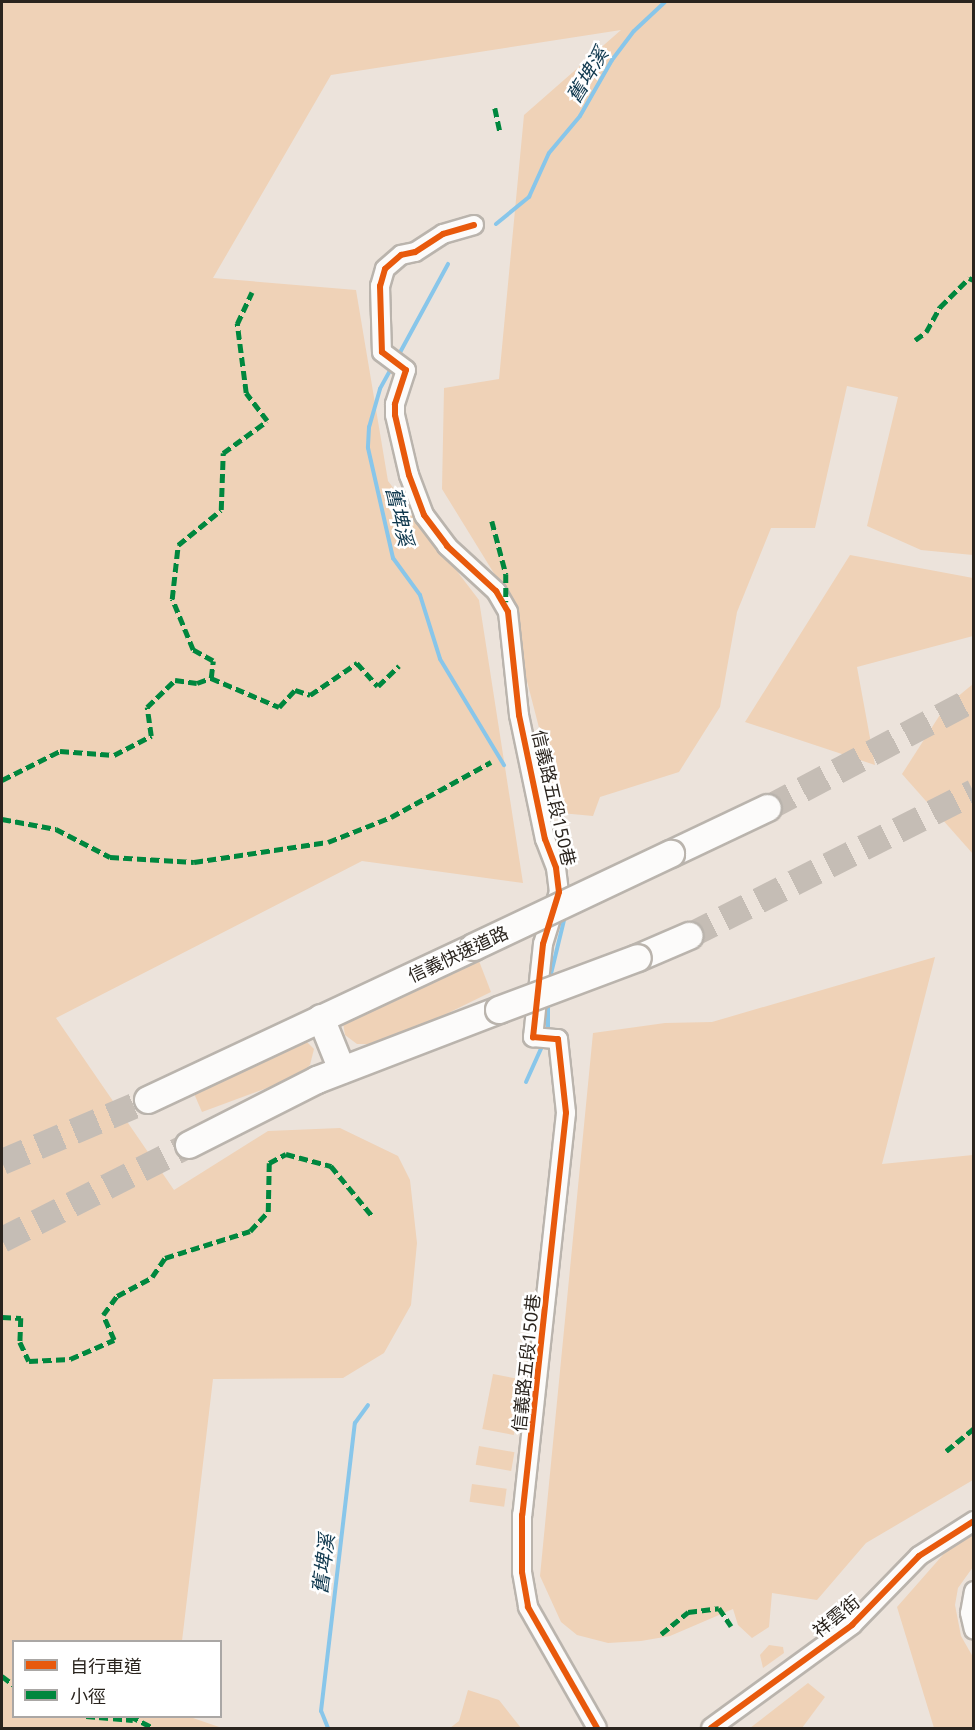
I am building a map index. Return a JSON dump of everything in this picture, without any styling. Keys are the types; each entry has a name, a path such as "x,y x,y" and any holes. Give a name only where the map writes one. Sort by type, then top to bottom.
{"highway":[{"name":"信義快速道路","path":"148,1100 768,808"},
{"path":"189,1145 342,1070 638,958 689,936"},
{"path":"321,1018 342,1070"}],"street":[{"name":"信義路五段150巷","path":"474,225 443,234 415,252 401,255 384,269 380,286 382,352 405,366 395,416 409,475 424,515 447,546 496,591 508,612 519,715 559,891 538,968 533,1037 558,1039 566,1113 522,1515 522,1572 528,1607 597,1728"},
{"name":"祥雲街","path":"711,1728 852,1625 919,1556 974,1521"},
{"path":"974,1591 970,1613 974,1630"}],"shaded area":[{"path":"2,2 973,2 973,555 921,550 867,526 898,397 847,386 815,528 771,528 737,612 720,707 679,772 600,797 593,816 561,813 503,588 442,489 444,388 499,379 524,115 621,30 331,75 213,278 356,290 388,481 479,600 523,883 362,861 56,1018 174,1190 268,1131 340,1128 398,1156 410,1180 417,1243 411,1305 384,1353 343,1378 213,1379 182,1640 12,1640 12,1718 193,1718 222,1728 2,1728"},
{"path":"850,555 973,578 973,636 857,667 875,765 745,722"},
{"path":"973,684 973,854 902,774 945,707"},
{"path":"935,957 882,1164 973,1155 973,1480 866,1543 817,1600 772,1593 769,1627 752,1638 738,1625 733,1609 670,1636 641,1641 608,1643 577,1635 561,1622 540,1576 593,1033 665,1023 712,1022"},
{"path":"479,961 491,992 430,1022 368,1044 357,1044 345,1035 343,1023 359,1009"},
{"path":"306,1041 314,1049 310,1065 297,1077 202,1112 192,1089 290,1043"},
{"path":"493,1374 524,1380 514,1435 482,1429"},
{"path":"479,1446 514,1452 511,1471 476,1465"},
{"path":"472,1484 507,1489 504,1507 469,1502"},
{"path":"973,1526 973,1567 958,1588 955,1605 961,1636 973,1657 973,1728 934,1728 897,1607 963,1532"},
{"path":"769,1645 783,1647 784,1653 763,1668 760,1655"},
{"path":"808,1683 825,1697 802,1728 750,1728"},
{"path":"468,1690 499,1700 521,1728 450,1728 459,1721"}],"waterway":[{"name":"舊埤溪","path":"496,224 529,197 549,153 580,116 612,60 634,31 665,2"},
{"name":"舊埤溪","path":"397,358 448,264"},
{"name":"舊埤溪","path":"392,367 380,389 369,427 368,448 393,558 420,595 440,659 504,765"},
{"name":"舊埤溪","path":"549,982 565,916"},
{"name":"舊埤溪","path":"548,1001 548,1033"},
{"name":"舊埤溪","path":"526,1082 544,1042"},
{"name":"舊埤溪","path":"328,1728 321,1711 355,1423 368,1405"}],"tunnel":[{"path":"768,808 974,699"},
{"path":"689,936 974,792"},
{"path":"2,1162 148,1100"},
{"path":"2,1240 189,1145"}],"marked path":[{"path":"495,108 500,131"},
{"path":"915,340 926,332 940,307 969,278 974,280"},
{"path":"211,678 213,661 193,650 172,599 178,545 221,510 223,453 267,421 246,393 237,324 252,292"},
{"path":"492,521 506,574 506,602"},
{"path":"2,780 60,751 114,755 151,736 147,707 175,680 197,683 211,678 279,707 295,690 310,695 357,663 378,686 399,666"},
{"path":"2,819 56,829 110,857 194,862 328,842 391,817 491,762"},
{"path":"2,1317 21,1318 20,1342 29,1361 70,1359 114,1340 103,1315 117,1296 152,1277 165,1258 250,1231 268,1212 269,1163 286,1154 331,1166 374,1218"},
{"path":"946,1451 974,1428"},
{"path":"661,1634 688,1612 719,1608 731,1626"},
{"path":"2,1676 12,1684"},
{"path":"110,1718 133,1720"},
{"path":"134,1718 154,1728"}],"cycle path":[{"path":"474,225 443,234 415,252 401,255 385,269 380,286 382,352 406,370 395,404 395,415 409,475 424,515 447,546 496,591 508,612 519,715 545,839 556,868 559,892 543,944 533,1037 558,1039 566,1113 522,1515 522,1572 528,1607 597,1728"},
{"path":"711,1728 852,1625 919,1556 974,1521"}]}
